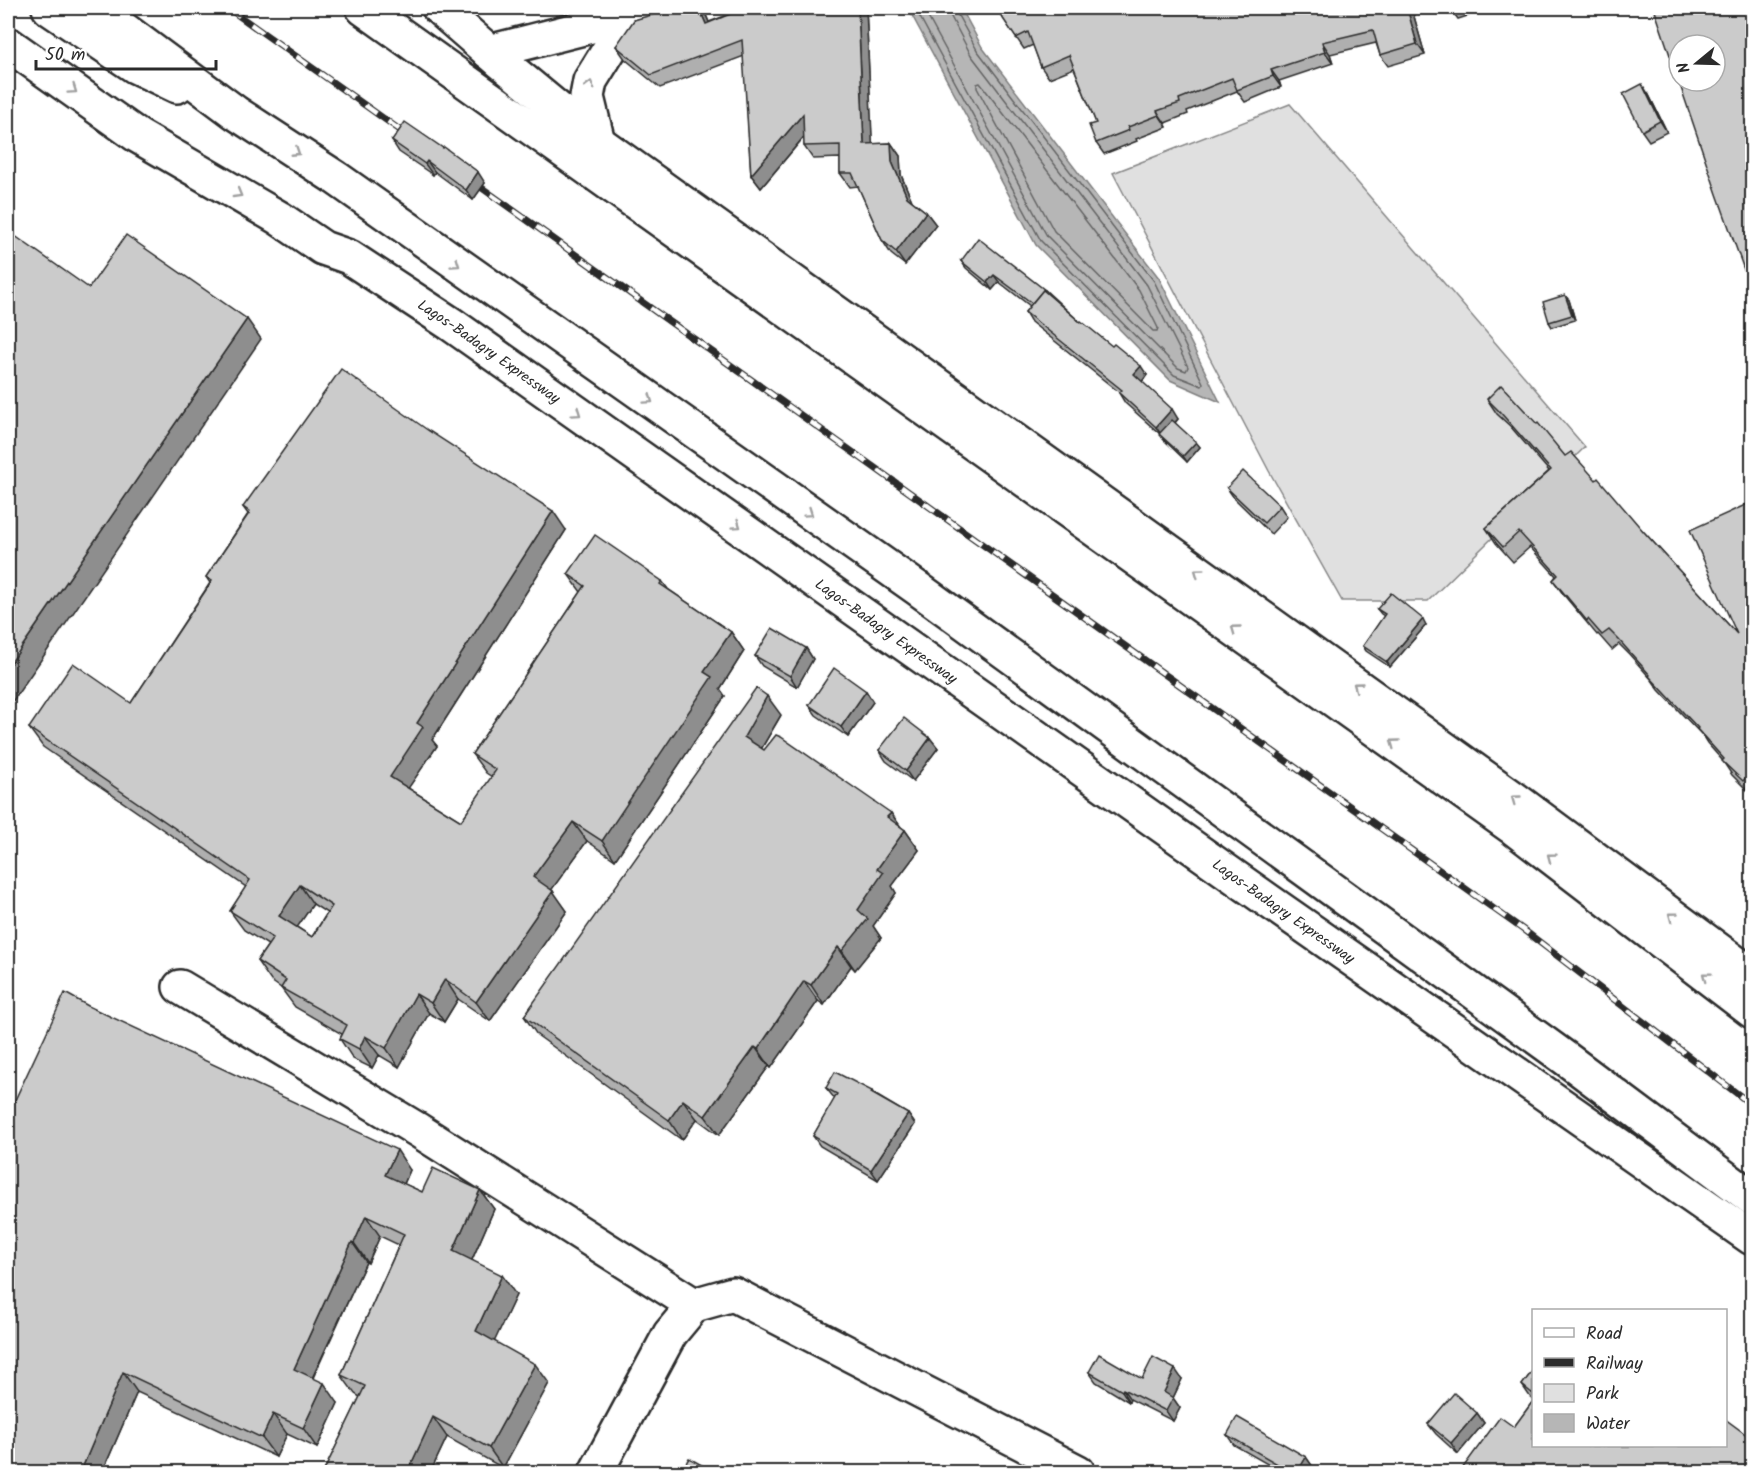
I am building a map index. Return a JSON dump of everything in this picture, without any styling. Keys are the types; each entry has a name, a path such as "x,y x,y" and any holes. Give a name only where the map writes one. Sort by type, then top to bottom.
{"main road":[{"path":"49,8 135,66 236,113"},
{"path":"95,8 236,113 336,178 917,588 1575,1065 1752,1198"},
{"path":"363,8 1512,827 1752,1011"},
{"path":"439,8 598,142 1516,800 1752,975"},
{"path":"489,52 662,8"},
{"path":"598,142 587,97 590,81 630,16"},
{"name":"Lagos-Badagry Expressway","path":"8,44 138,136 279,218 323,248 349,257 451,324 1273,904 1752,1238"},
{"path":"180,987 418,1130 694,1305"},
{"path":"596,1473 670,1334 694,1305 733,1294 1078,1473"}],"green space":[{"path":"1290,104 1585,447 1428,601 1342,601 1269,471 1113,173"}],"water":[{"path":"908,8 961,8 982,47 1159,278 1220,402 1170,380 1036,245"}],"building":[{"path":"666,8 699,8 706,24 740,10 740,8 858,8 864,144 891,143 892,162 907,197 926,212 896,252 882,240 852,173 840,173 840,145 804,146 803,114 751,175 742,40 651,75 616,46 634,20 658,13"},
{"path":"996,8 1407,8 1417,44 1380,55 1373,30 1322,42 1325,52 1271,70 1273,76 1237,90 1232,78 1179,99 1180,103 1157,111 1159,115 1096,143 1089,125 1096,123 1069,55 1041,67 1028,32 1016,38"},
{"path":"1654,8 1752,8 1752,301 1745,279 1747,278 1683,93 1727,93 1727,33 1667,33 1667,46"},
{"path":"1642,84 1660,121 1642,131 1623,94"},
{"path":"405,122 478,172 466,190 427,161 425,164 392,141"},
{"path":"8,231 89,288 126,235 247,319 8,667"},
{"path":"978,238 1045,290 1032,303 994,275 987,282 961,261"},
{"path":"1043,290 1080,322 1112,346 1114,344 1141,366 1134,374 1172,409 1156,427 1119,393 1122,390 1025,312"},
{"path":"1565,295 1572,315 1549,322 1543,302"},
{"path":"341,369 429,431 553,511 417,723 423,727 390,777 461,821 496,770 472,754 585,586 568,574 595,535 662,581 660,584 731,632 704,672 712,677 602,841 573,822 533,877 553,891 476,1002 445,979 431,1003 416,994 386,1048 365,1036 359,1049 340,1039 347,1025 281,988 286,980 257,961 273,938 230,911 250,880 29,728 73,663 131,703 212,581 206,577 250,512 243,507","holes":["300,885 332,906 312,937 279,916"]},
{"path":"1501,385 1538,423 1565,456 1571,452 1596,480 1598,478 1737,634 1690,530 1752,502 1752,647 1749,649 1752,653 1752,771 1743,781 1722,761 1724,759 1698,728 1619,640 1609,630 1602,635 1588,619 1587,621 1553,580 1558,575 1519,532 1503,547 1486,528 1551,470 1487,399"},
{"path":"1172,420 1196,442 1183,456 1159,434"},
{"path":"1243,471 1280,506 1264,523 1227,488"},
{"path":"1391,593 1423,619 1387,662 1363,646 1385,614 1377,609"},
{"path":"772,628 806,648 790,676 755,656"},
{"path":"834,668 866,691 841,727 809,705"},
{"path":"756,688 767,696 744,737 764,750 776,735 781,737 891,813 887,817 905,830 877,869 883,873 858,910 868,919 842,951 838,947 811,985 804,981 758,1049 755,1047 705,1116 683,1100 669,1120 524,1016"},
{"path":"904,718 930,738 906,771 879,750"},
{"path":"65,993 90,1007 397,1150 385,1175 422,1192 433,1168 480,1190 453,1251 502,1275 476,1331 535,1364 489,1448 433,1417 407,1473 323,1473 365,1386 341,1375 404,1234 366,1216 294,1369 324,1383 303,1428 273,1414 262,1438 123,1372 80,1473 8,1473 8,1115"},
{"path":"835,1072 872,1091 871,1093 908,1114 871,1170 813,1136 837,1094 826,1088"},
{"path":"1099,1354 1142,1379 1153,1357 1175,1369 1164,1392 1173,1398 1166,1411 1123,1389 1122,1391 1089,1372"},
{"path":"1532,1371 1532,1393 1522,1385"},
{"path":"1454,1393 1477,1413 1451,1443 1428,1424"},
{"path":"1532,1402 1532,1447 1727,1447 1727,1420 1752,1439 1752,1473 1468,1473 1462,1469 1500,1417 1514,1427"},
{"path":"1237,1417 1306,1457 1297,1473 1293,1473 1227,1435"},
{"path":"689,1458 716,1473 680,1473"},
{"path":"970,1467 980,1473 967,1473"}],"railway":[{"path":"228,8 414,140"},
{"path":"468,178 1525,931 1752,1105"}]}
